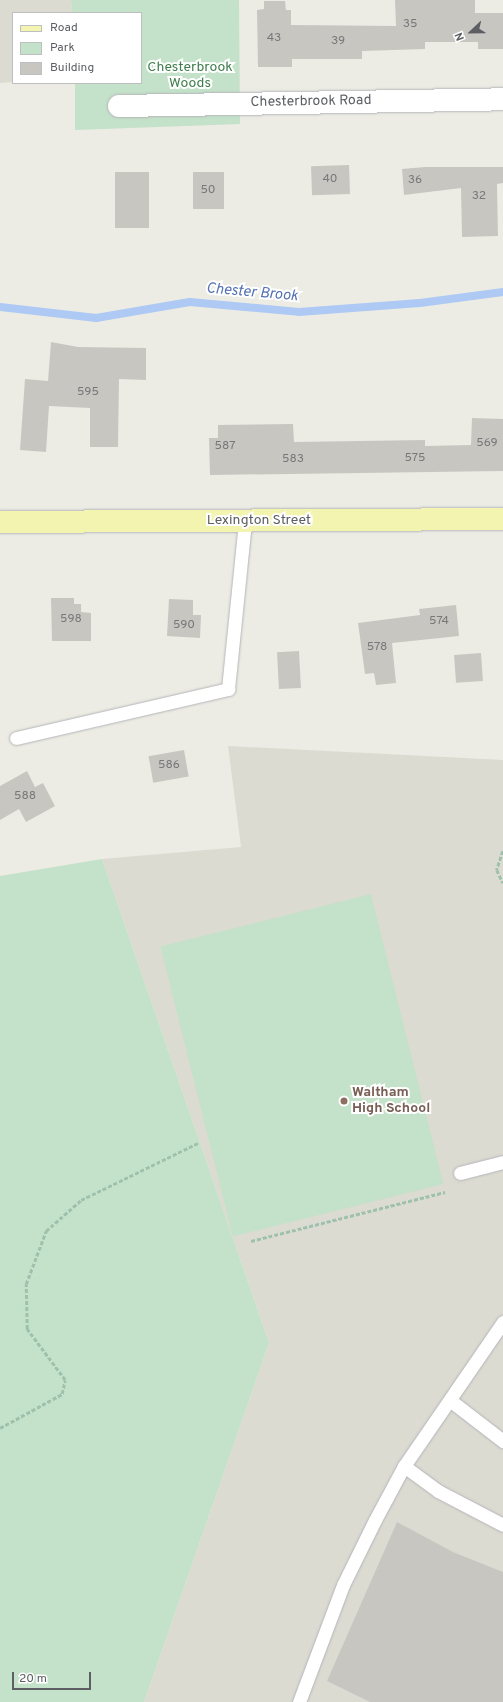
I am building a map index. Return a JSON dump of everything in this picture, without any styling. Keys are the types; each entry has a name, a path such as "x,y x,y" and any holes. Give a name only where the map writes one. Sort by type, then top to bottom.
{"main road":[{"name":"Lexington Street","path":"5,520 245,522 503,519"}],"street":[{"name":"Chesterbrook Road","path":"119,106 503,98"}],"lane":[{"path":"16,738 228,689 245,522"},
{"path":"460,1173 503,1162"},
{"path":"299,1702 343,1585 404,1466 451,1401 503,1322"},
{"path":"451,1401 503,1441"},
{"path":"404,1466 438,1491 503,1525"}],"path":[{"path":"503,851 496,870 503,883"},
{"path":"0,1428 62,1394 65,1380 27,1329 26,1284 46,1231 81,1200 198,1143"},
{"path":"251,1241 445,1192"}],"shaded area":[{"path":"0,0 71,0 72,12 12,12 12,82 0,83"},
{"name":"Waltham High School","path":"228,746 503,760 503,1702 144,1702 269,1343 102,859 241,847"}],"green space":[{"name":"Chesterbrook Woods","path":"71,0 239,0 240,124 75,130 75,84 142,84 142,12 72,12"},
{"path":"102,859 269,1343 144,1702 0,1702 0,876"},
{"path":"371,894 443,1184 233,1237 160,946"}],"building":[{"path":"395,0 475,0 475,13 503,13 503,49 478,49 478,42 425,42 425,49 362,51 362,59 292,59 292,67 258,67 257,10 264,9 264,1 285,1 286,10 291,10 291,25 396,26"},
{"path":"349,165 350,194 312,195 311,166"},
{"path":"425,167 503,167 503,183 497,184 498,236 462,237 461,188 404,195 402,169"},
{"path":"115,172 149,172 149,228 115,228"},
{"path":"193,172 224,172 224,209 193,209"},
{"path":"51,342 78,347 146,348 146,380 119,379 118,447 90,447 90,408 49,406 46,452 20,450 25,379 48,381"},
{"path":"472,418 503,419 503,471 210,475 209,438 218,438 218,425 293,424 294,442 425,440 425,446 471,445"},
{"path":"51,598 74,598 74,604 81,604 81,612 91,613 91,641 52,641"},
{"path":"169,599 193,600 193,615 201,615 200,638 167,636"},
{"path":"456,605 459,636 392,643 396,683 376,685 374,673 365,674 358,623 420,615 419,609"},
{"path":"299,651 301,688 279,689 277,652"},
{"path":"481,653 483,681 456,683 454,655"},
{"path":"184,750 189,777 153,783 149,756"},
{"path":"27,771 35,787 43,783 55,806 26,822 19,809 0,820 0,786"},
{"path":"397,1522 453,1552 503,1572 503,1702 370,1702 327,1681"}],"waterway":[{"name":"Chester Brook","path":"0,307 96,318 190,302 299,312 420,303 503,292"}],"place":[{"name":"Waltham High School","path":"344,1101"}]}
